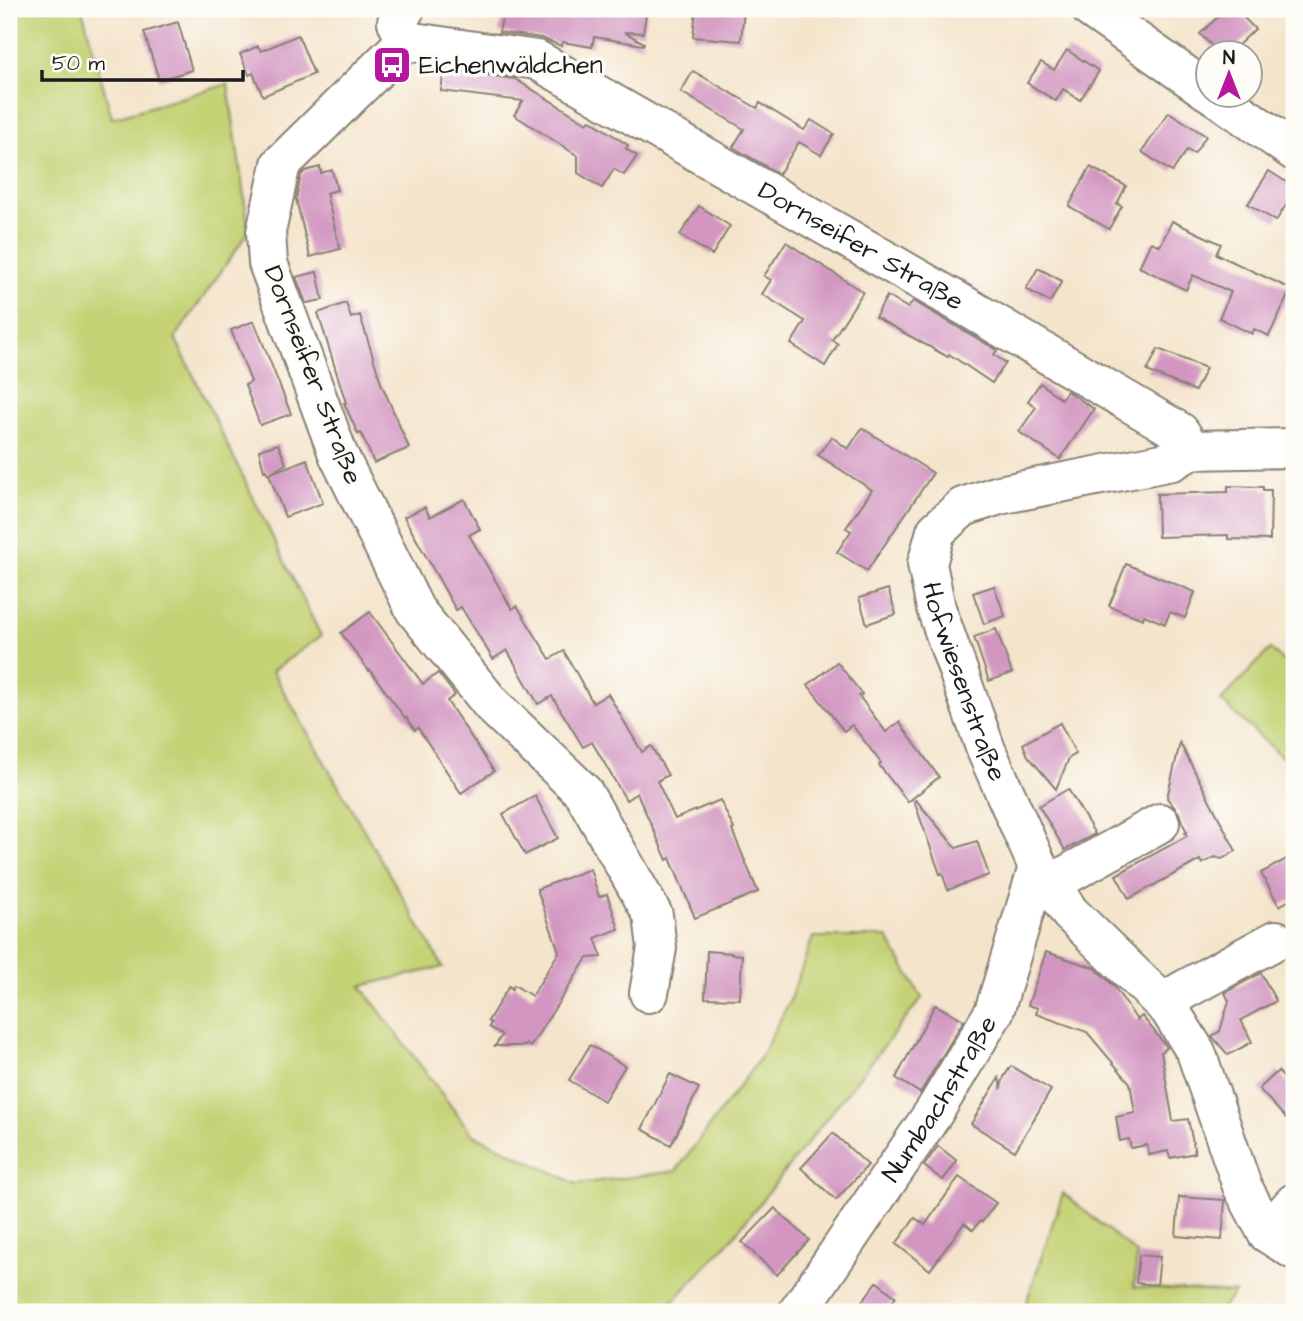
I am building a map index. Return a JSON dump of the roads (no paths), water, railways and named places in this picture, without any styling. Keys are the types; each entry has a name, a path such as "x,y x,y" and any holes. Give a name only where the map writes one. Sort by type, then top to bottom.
{"street":[{"path":"1091,9 1194,81"},
{"name":"Dornseifer Straße","path":"649,993 657,948 653,915 583,792 492,705 415,610 338,454 268,263 266,232 281,164 405,25 537,60 1180,432 1191,450"},
{"path":"1236,108 1290,141"},
{"path":"1191,450 1294,448"},
{"name":"Hofwiesenstraße","path":"1191,450 1172,461 999,495 963,507 936,531 927,564 936,608 986,750 1044,875 1070,913 1169,1009 1196,1052 1242,1186 1281,1241"},
{"path":"1044,875 1160,823"},
{"name":"Numbachstraße","path":"798,1312 934,1112 994,1012 1044,875"},
{"path":"1163,1003 1276,940"},
{"path":"1281,1241 1294,1203"}],"place":[{"name":"Eichenwäldchen","path":"392,65"}]}
